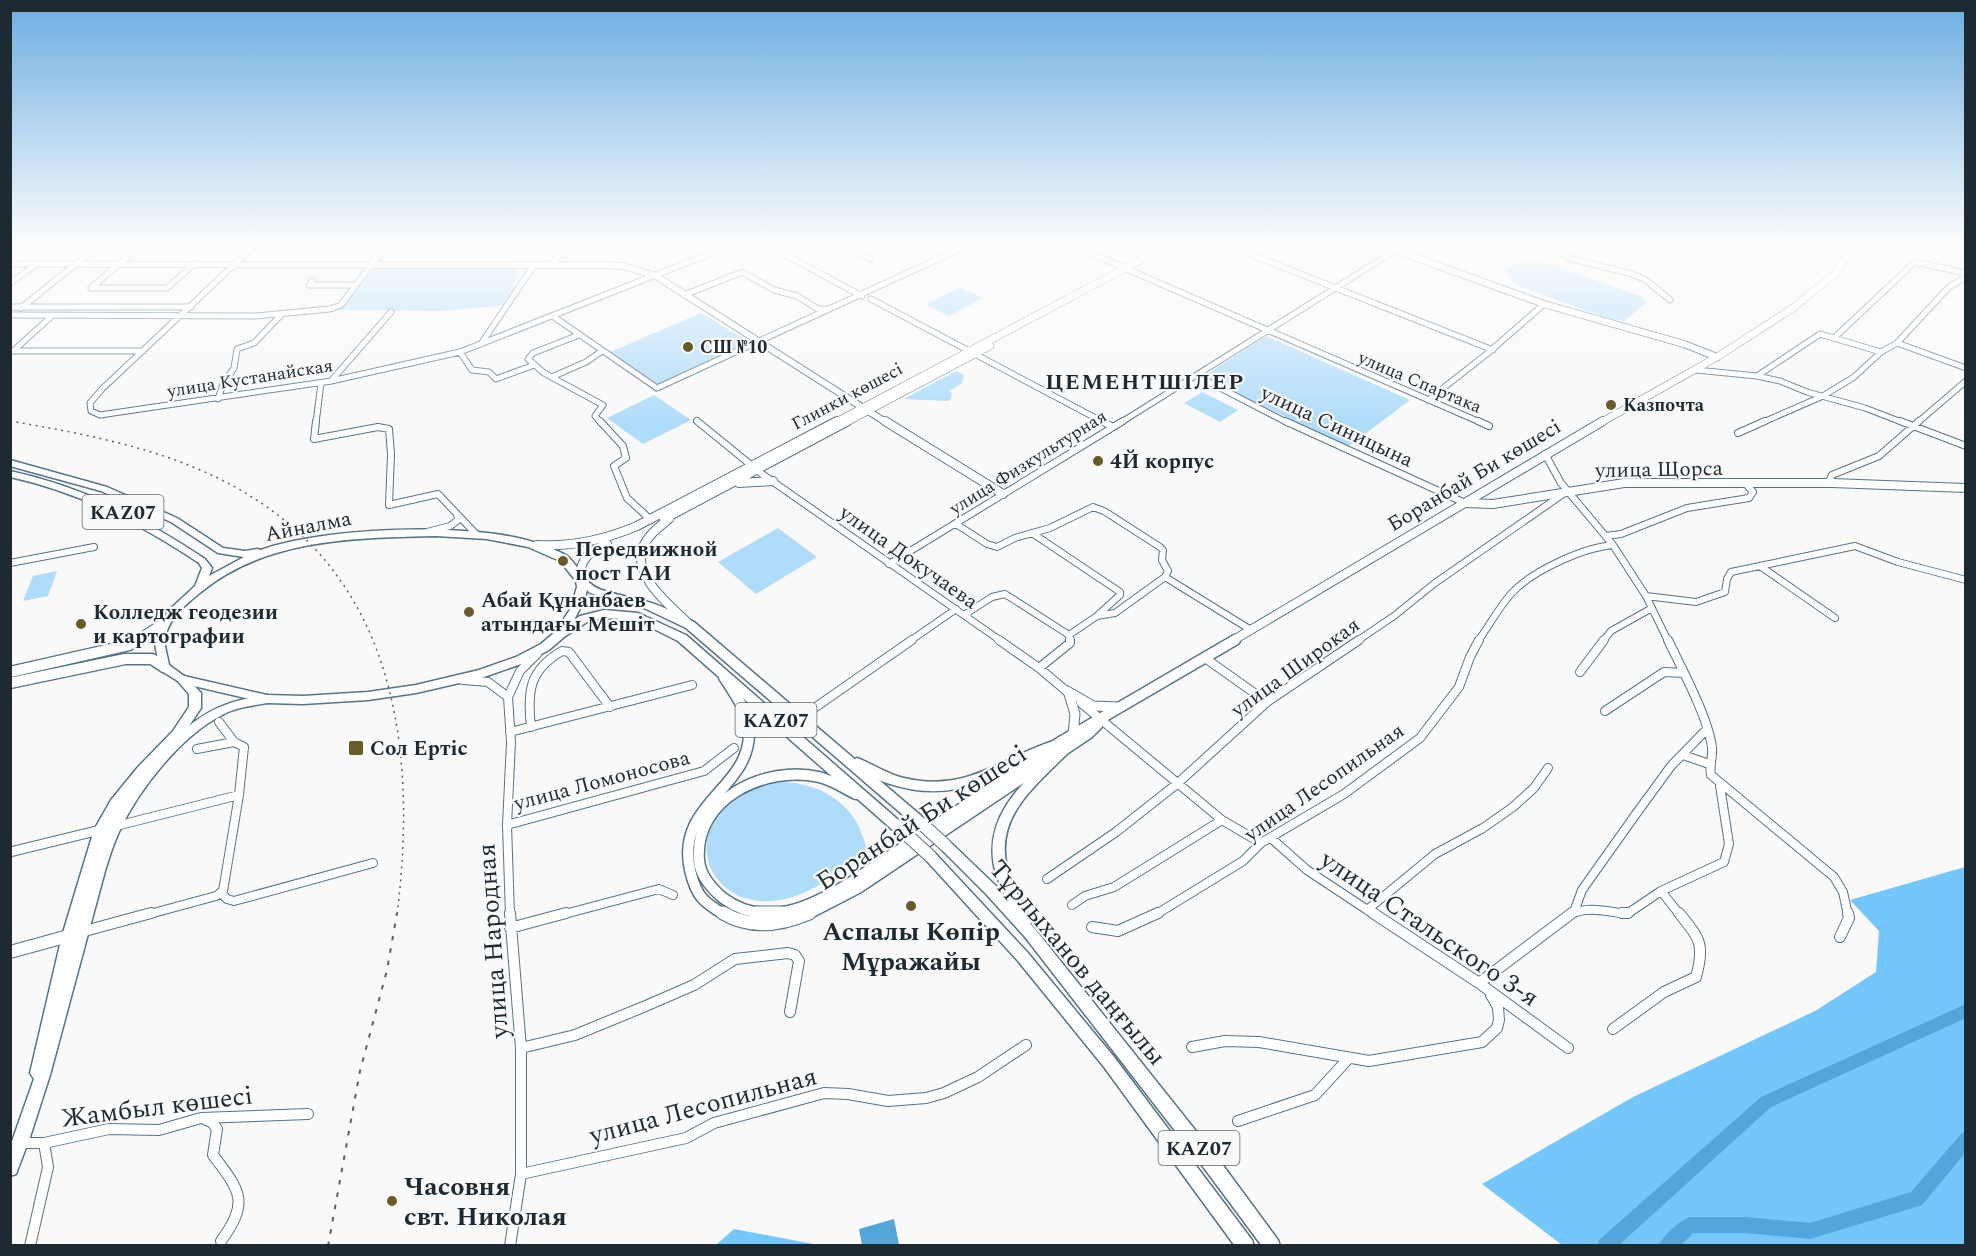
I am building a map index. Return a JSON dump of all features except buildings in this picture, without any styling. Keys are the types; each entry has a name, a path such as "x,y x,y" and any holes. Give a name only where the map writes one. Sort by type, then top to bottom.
{"main road":[{"name":"Глинки көшесі","path":"537,545 578,546 601,540 651,520 1060,306"},
{"name":"Боранбай Би көшесі","path":"1058,749 1073,734 1131,703 1545,454 1696,370 1796,306"},
{"name":"KAZ07","path":"12,466 104,489 174,520 221,551 245,554 269,551"},
{"name":"Глинки көшесі","path":"580,579 580,562 586,555 682,511 754,468"},
{"name":"KAZ07","path":"10,474 35,479 97,500 159,532 202,561 207,568 200,585"},
{"path":"10,484 35,479"},
{"path":"730,484 752,480 773,481"},
{"path":"682,511 664,522 649,538 641,552 641,568 647,580 690,625"},
{"name":"Айналма","path":"166,621 200,585 226,569 269,551 291,545 358,535 421,533 477,536 537,545 566,560 580,579"},
{"name":"KAZ07","path":"164,667 181,679 267,699 303,700 368,696 416,689 501,667 546,647 560,634 580,597 580,579"},
{"name":"Тұрлыханов даңғылы","path":"580,579 594,591 647,605 690,625 945,845 991,890 1030,933 1272,1245"},
{"name":"Тұрлыханов даңғылы","path":"560,634 584,619 604,614 638,616 682,638 869,801 930,856 1023,957 1109,1062 1246,1245"},
{"path":"164,667 159,639 166,621"},
{"path":"10,672 129,645 166,621"},
{"path":"10,683 125,659 152,659 164,667"},
{"path":"702,821 731,780 748,742 749,727 737,699 719,670"},
{"path":"10,1168 16,1143 50,1054 100,830 115,804 135,778 177,734 195,708 195,693 181,679"},
{"path":"75,934 115,826 132,798 154,771 200,724 217,712 237,704 267,699"},
{"name":"Боранбай Би көшесі","path":"702,821 689,833 688,862 696,894 727,918 761,926 789,922 823,908 858,888 1058,749 1089,733 1101,720"},
{"path":"838,752 869,771 892,780 912,786 935,788 959,785 1058,749"},
{"path":"1030,933 1010,895 998,865 996,841 1003,819 1019,794 1058,749"},
{"path":"702,821 733,793 758,779 787,773 821,777 869,801"}],"street":[{"path":"11,315 282,314 340,306"},
{"path":"481,344 507,306"},
{"name":"улица Кустанайская","path":"142,351 90,403 91,411 100,415 218,399 321,383 403,366 460,352 582,306"},
{"path":"701,306 1004,494"},
{"path":"813,306 818,309 829,310"},
{"path":"554,317 653,387 661,387 839,306"},
{"path":"883,306 1113,427"},
{"name":"улица Спартака","path":"1212,306 1489,426"},
{"name":"улица Физкультурная","path":"889,564 1197,376 1307,306"},
{"path":"1380,306 1493,350"},
{"path":"1428,400 1493,350 1542,306"},
{"path":"1550,306 1684,344 1717,357"},
{"path":"1836,337 1869,306"},
{"path":"1738,433 1823,396 1854,377 1881,352 1897,343 1932,306"},
{"path":"10,307 191,307"},
{"path":"11,315 22,307"},
{"path":"12,351 142,351 191,307"},
{"path":"331,381 391,312"},
{"path":"218,399 223,384 234,369 237,349 254,343 282,314"},
{"path":"12,351 52,315"},
{"path":"1757,376 1820,334 1881,352"},
{"path":"579,335 529,356 528,359 534,366 581,394 590,395 603,405 595,416 623,446 626,458 614,466 627,498 651,520"},
{"path":"1897,343 1965,368"},
{"path":"554,376 586,362 602,351"},
{"path":"460,352 472,370 489,372 496,379 534,366"},
{"path":"1696,370 1757,376 1914,425 1965,446"},
{"name":"улица Синицына","path":"1197,376 1271,415 1465,503"},
{"path":"1832,483 1830,479 1833,475 1879,456 1965,381"},
{"path":"321,383 314,439 378,426 389,429 391,454 389,505 438,494 477,536"},
{"name":"улица Докучаева","path":"697,421 754,468 1040,668 1101,720"},
{"path":"1545,454 1561,483 1613,545 1646,596 1684,673 1707,729 1712,749 1709,764 1711,775 1719,784 1834,877 1843,892 1850,918 1840,937"},
{"name":"улица Щорса","path":"1465,503 1493,504 1624,483 1832,483 1965,488"},
{"name":"улица Щорса","path":"1606,536 1621,534 1687,508 1749,498 1753,492 1746,484"},
{"name":"улица Широкая","path":"1047,879 1116,832 1178,783 1267,702 1394,616 1444,576 1535,511 1569,490"},
{"path":"956,524 987,544 998,547 1015,538 1052,527 1093,507 1104,510 1160,547 1163,550 1162,560 1168,571 1165,577 1115,613 1097,616"},
{"path":"421,533 450,526 458,520 458,514"},
{"path":"1032,533 1120,592 1120,596 1097,616 1069,635"},
{"name":"улица Лесопильная","path":"1092,927 1111,932 1131,927 1159,913 1243,861 1261,843 1344,794 1419,738 1459,687 1478,642 1511,594 1536,575 1579,553 1593,547 1613,545"},
{"path":"1646,596 1696,602 1725,592 1727,579 1731,572 1855,546 1899,562 1965,580"},
{"path":"10,563 94,547"},
{"path":"1760,566 1835,618"},
{"path":"1165,577 1251,630"},
{"path":"964,615 992,597 1005,594 1069,635"},
{"path":"1580,672 1611,631 1652,608"},
{"path":"800,718 956,609"},
{"path":"1040,668 1070,643 1069,635"},
{"name":"улица Народная","path":"510,1245 521,1174 521,1048 510,928 507,825 510,732 508,697 520,671 546,647"},
{"path":"531,727 528,694 533,681 548,661 562,651 569,652 610,706"},
{"path":"1205,658 1267,702"},
{"path":"1605,711 1664,672 1684,673"},
{"path":"456,680 489,682 499,686 508,697"},
{"path":"510,732 692,685"},
{"path":"1067,691 1085,703 1103,708 1114,708 1131,703"},
{"path":"1067,691 1075,705 1076,718 1073,734"},
{"path":"1101,720 1222,820 1261,843"},
{"path":"10,952 220,893 224,888 244,747 234,742 219,722"},
{"path":"1574,912 1582,890 1671,766 1707,729"},
{"path":"197,748 234,742"},
{"name":"улица Ломоносова","path":"507,825 704,771 734,748"},
{"path":"1683,756 1709,764"},
{"path":"1367,910 1435,854 1483,828 1513,807 1534,788 1548,768"},
{"path":"1479,983 1574,912 1599,910 1627,914 1661,891 1724,862 1728,844 1719,784"},
{"path":"115,826 238,795"},
{"path":"1072,905 1085,896 1114,887 1222,820"},
{"path":"10,852 100,830"},
{"name":"улица Стальского 3-я","path":"1272,838 1307,870 1479,983 1568,1048"},
{"path":"220,893 234,901 373,863"},
{"path":"510,928 659,889 673,895"},
{"path":"1613,1029 1664,992 1696,977 1701,959 1699,938 1661,891"},
{"path":"521,1048 575,1035 648,1005 694,985 735,959 788,953 795,955 799,961 790,1012"},
{"path":"1192,1047 1226,1041 1259,1042 1369,1061 1482,1042 1497,1028 1499,1020 1498,1007 1490,993"},
{"name":"улица Лесопильная","path":"521,1174 686,1138 714,1123 824,1093 838,1092 906,1102 930,1098 988,1073 1026,1045"},
{"path":"1238,1121 1315,1095 1348,1059"},
{"name":"Жамбыл көшесі","path":"16,1143 44,1143 110,1129 159,1130 201,1118 308,1114"},
{"path":"201,1118 212,1122 217,1129 213,1155 239,1190 240,1200 234,1223 221,1241"},
{"path":"30,1245 48,1167 44,1143"}],"shaded area":[{"path":"344,306 502,306 442,311 340,310"},
{"path":"927,306 969,306 949,316"},
{"path":"1573,306 1643,306 1624,321 1612,320"},
{"path":"701,313 749,342 658,384 610,352"},
{"path":"1266,336 1410,400 1348,447 1202,377"},
{"path":"956,371 964,375 962,383 949,391 952,393 948,401 904,399"},
{"path":"1202,392 1238,410 1220,422 1184,403"},
{"path":"654,395 691,420 643,444 607,418"},
{"path":"778,528 817,557 756,594 718,562"},
{"path":"57,571 48,596 23,601 33,576"},
{"path":"775,782 810,786 831,796 849,811 856,821 868,851 827,881 804,893 780,900 757,901 738,895 722,884 712,870 707,853 708,835 717,817 733,800 748,791"},
{"path":"1965,867 1965,1245 1562,1245 1482,1184 1633,1097 1815,1011 1876,972 1879,931 1850,900"},
{"path":"894,1219 899,1245 862,1245 859,1229"},
{"path":"734,1229 819,1245 716,1245"}],"waterway":[{"path":"1605,1246 1766,1102 1966,1011"},
{"path":"1667,1246 1690,1225 1745,1225 1810,1231 1916,1199 1966,1139"}],"railway":[{"path":"10,421 82,434 153,452 198,469 262,504 313,547 351,597 378,653 395,714 402,778 403,846 397,915"},
{"path":"328,1246 360,1071 387,970 397,913"}],"place":[{"name":"СШ №10","path":"688,347"},
{"name":"Казпочта","path":"1611,405"},
{"name":"4Й корпус","path":"1098,461"},
{"name":"Передвижной пост ГАИ","path":"563,561"},
{"name":"Абай Құнанбаев атындағы Мешіт","path":"469,612"},
{"name":"Колледж геодезии и картографии","path":"81,624"},
{"name":"Сол Ертіс","path":"356,748"},
{"name":"Аспалы Көпір Мұражайы","path":"911,906"},
{"name":"Часовня свт. Николая","path":"392,1201"}],"district":[{"name":"ЦЕМЕНТШІЛЕР","path":"1145,381"}]}
